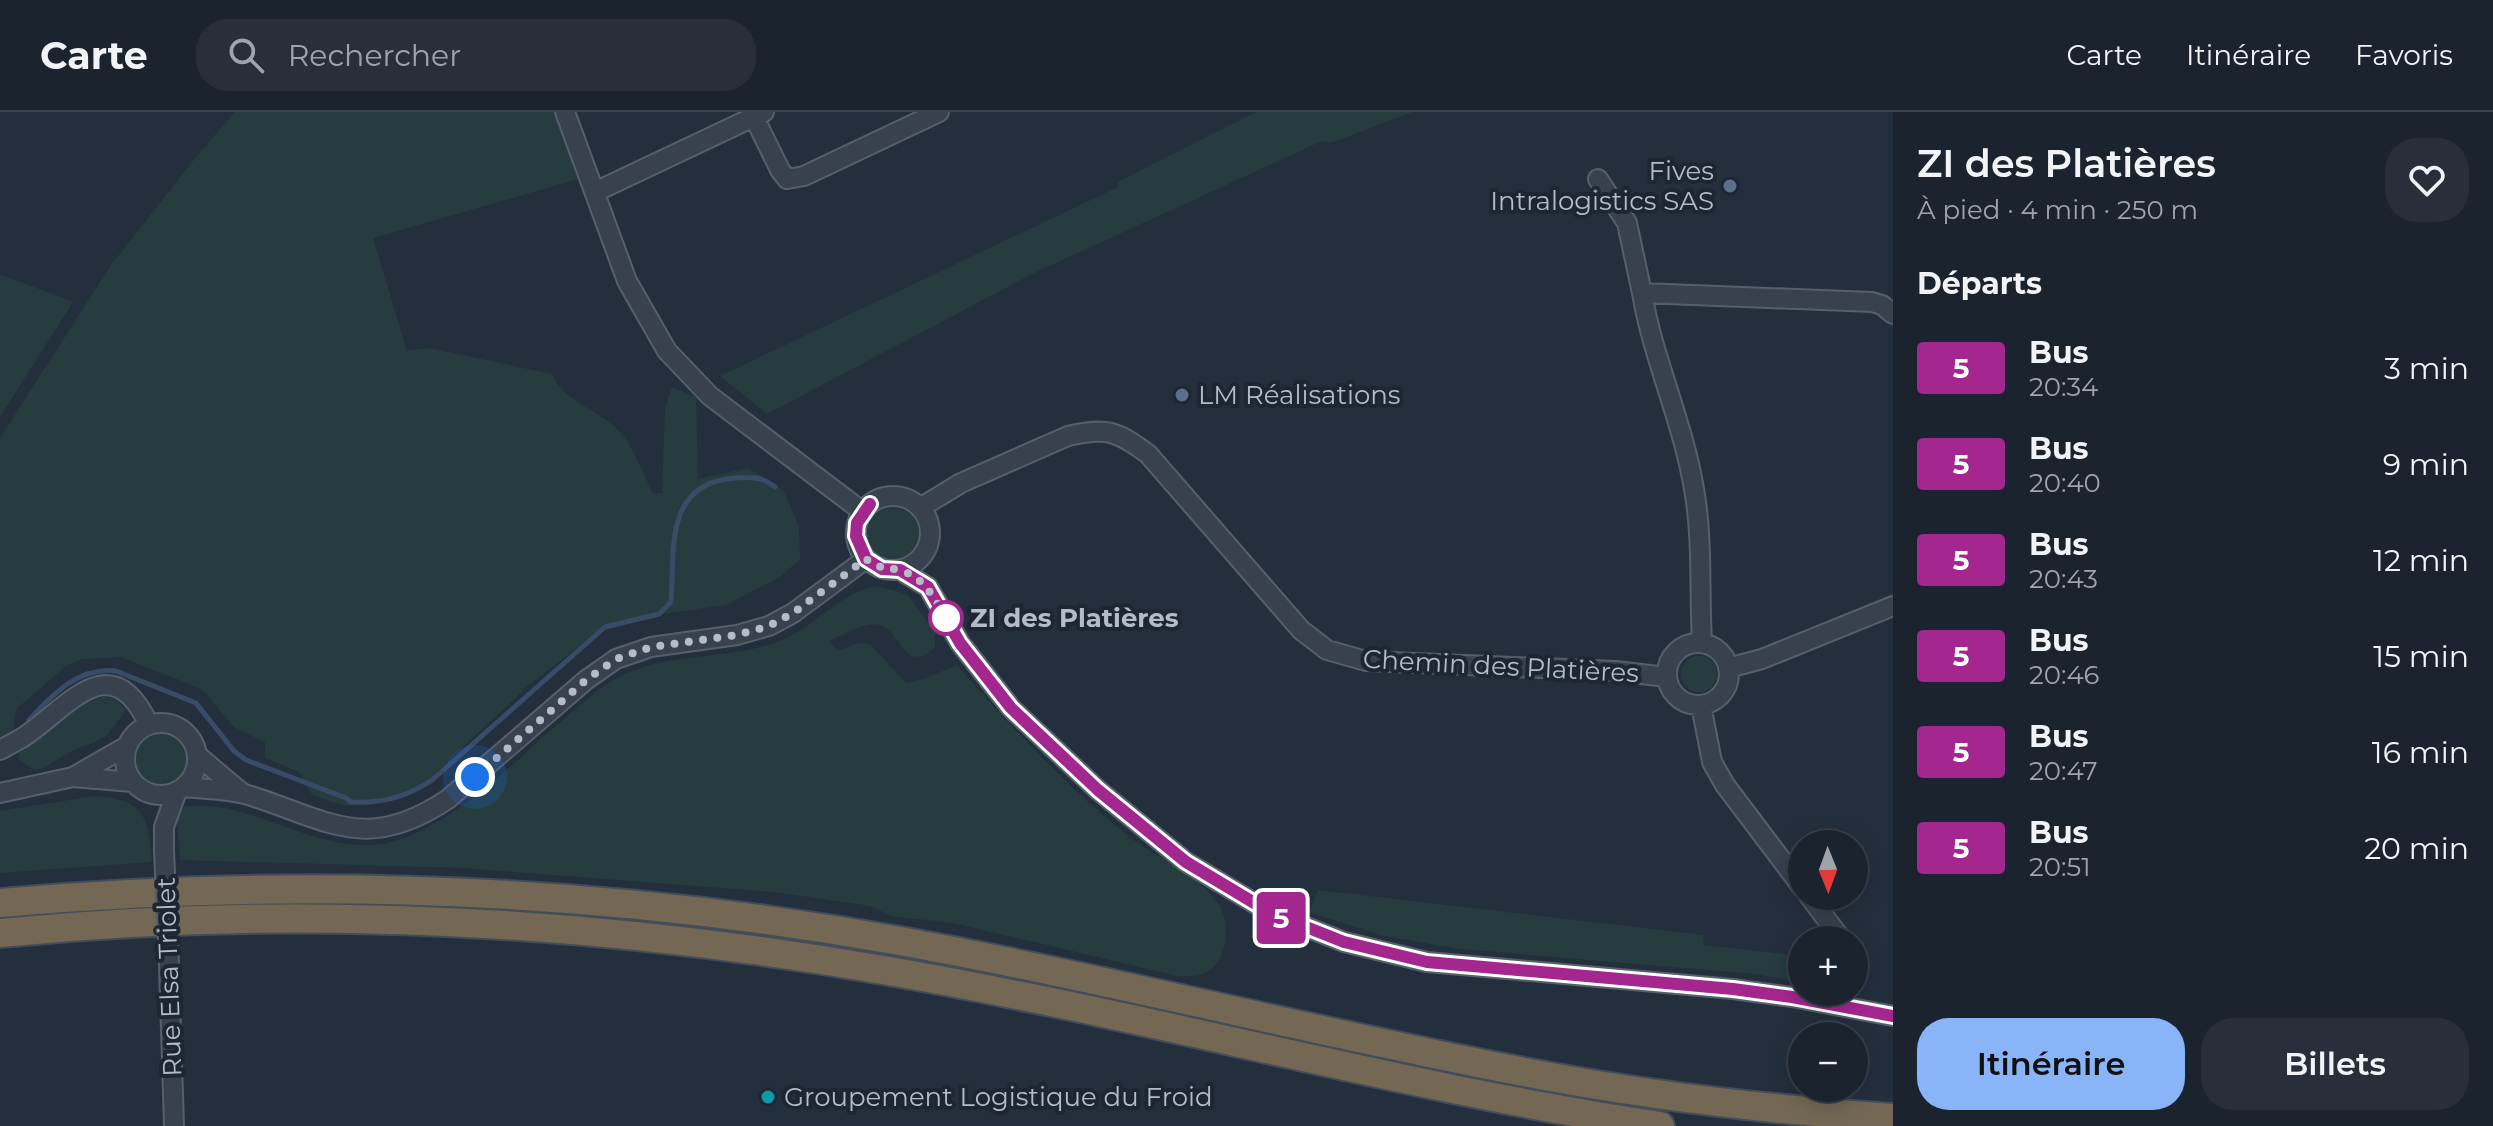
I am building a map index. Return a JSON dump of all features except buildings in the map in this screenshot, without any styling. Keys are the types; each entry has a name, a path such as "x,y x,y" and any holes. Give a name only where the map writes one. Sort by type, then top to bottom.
{"highway":[{"path":"0,903 185,890 324,889 477,894 691,911 901,941 1541,1075 1711,1101 1893,1118"},
{"path":"0,933 183,921 367,920 586,931 711,944 802,956 1001,992 1444,1088 1660,1126"}],"street":[{"path":"565,112 627,281 667,351 710,396 863,512"},
{"path":"595,192 759,114 780,170 787,179 804,176 907,118 939,112"},
{"path":"1598,179 1627,223 1647,325 1683,438 1695,492 1702,643"},
{"path":"1642,293 1872,302 1893,314"},
{"name":"Chemin des Platières","path":"920,508 961,483 1068,436 1087,432 1119,433 1148,454 1301,630 1327,650 1366,661 1615,671 1667,677"},
{"path":"928,587 930,530 927,518 911,501 890,496 870,504 857,523 856,536 866,559 882,569 900,570 928,587 960,643 1011,708 1098,790 1186,862 1271,913 1344,942 1427,962 1733,989 1893,1016"},
{"path":"900,570 918,560 929,543"},
{"path":"180,789 242,793 338,826 370,829 416,818 448,799 586,680 616,659 651,647 737,635 769,626 793,613 866,559"},
{"path":"1728,668 1762,659 1893,606"},
{"path":"1702,643 1721,654 1728,668 1728,679 1722,694 1701,705 1691,704 1674,694 1667,677 1668,666 1680,648 1702,643"},
{"path":"0,750 23,737 67,701 96,685 111,684 124,690 140,704 149,725"},
{"path":"1701,705 1712,762 1725,785 1788,868"},
{"path":"0,793 73,777 133,782 151,794 162,795 180,789 193,778 197,755 194,743 175,725 149,725 136,733 127,746 73,777"},
{"path":"127,746 125,761 133,782"},
{"path":"197,755 242,793"},
{"name":"Rue Elsa Triolet","path":"164,827 180,789"},
{"name":"Rue Elsa Triolet","path":"151,794 164,827 174,1126"}],"green space":[{"path":"235,112 555,112 578,179 373,238 407,351 429,348 552,374 564,392 619,431 653,493 662,493 665,408 672,387 696,397 698,479 748,468 784,491 799,527 800,559 780,577 726,605 660,614 603,628 530,684 426,782 384,802 345,806 312,795 299,772 265,758 265,742 234,727 202,689 121,657 82,659 66,666 16,709 12,738 0,744 0,438 111,265"},
{"path":"1256,112 1413,112 1331,143 1322,141 1034,273 767,414 720,376 1118,187 1117,182"},
{"path":"0,274 73,302 0,417"},
{"path":"893,508 911,516 919,534 911,552 893,560 875,552 867,534 875,516"},
{"path":"875,586 907,594 935,632 935,647 925,655 909,655 886,629 879,625 867,625 830,641 838,651 859,643 870,644 906,683 957,665 1017,732 1081,796 1127,835 1188,875 1210,894 1223,913 1226,931 1223,950 1214,966 1200,975 1178,976 953,923 891,916 871,906 774,892 463,868 180,860 177,821 183,807 209,806 236,811 341,843 368,845 395,841 419,832 464,805 582,703 612,681 633,671 677,659 766,646 798,632 839,602"},
{"path":"1699,656 1712,661 1717,674 1712,687 1699,692 1686,687 1681,674 1686,661"},
{"path":"104,697 116,699 126,710 108,734 41,769 34,770 18,759 19,753 86,703"},
{"path":"161,734 179,741 186,759 179,777 161,784 143,777 136,759 143,741"},
{"path":"94,796 124,801 141,813 149,833 152,862 0,873 0,811"},
{"path":"1318,890 1704,935 1703,945 1788,954 1788,980 1756,974 1460,949 1380,935 1309,912"}],"waterway":[{"path":"29,720 67,684 90,673 116,671 196,703 234,751 246,760 351,802 393,798 432,780 605,627 659,614 671,602 677,523 684,506 695,493 711,483 734,478 761,479 775,487"}],"bus line":[{"name":"5","path":"870,504 857,523 856,536 866,559 882,569 900,570 928,587 960,643 1011,708 1098,790 1186,862 1271,913 1344,942 1427,962 1733,989 1893,1016"}],"place":[{"name":"Fives Intralogistics SAS","path":"1730,186"},
{"name":"LM Réalisations","path":"1182,395"},
{"name":"ZI des Platières","path":"946,618"},
{"name":"Groupement Logistique du Froid","path":"768,1097"}],"route":[{"path":"475,777 586,680 616,659 651,647 737,635 769,626 793,613 866,559 882,569 900,570 928,587 946,618"}]}
